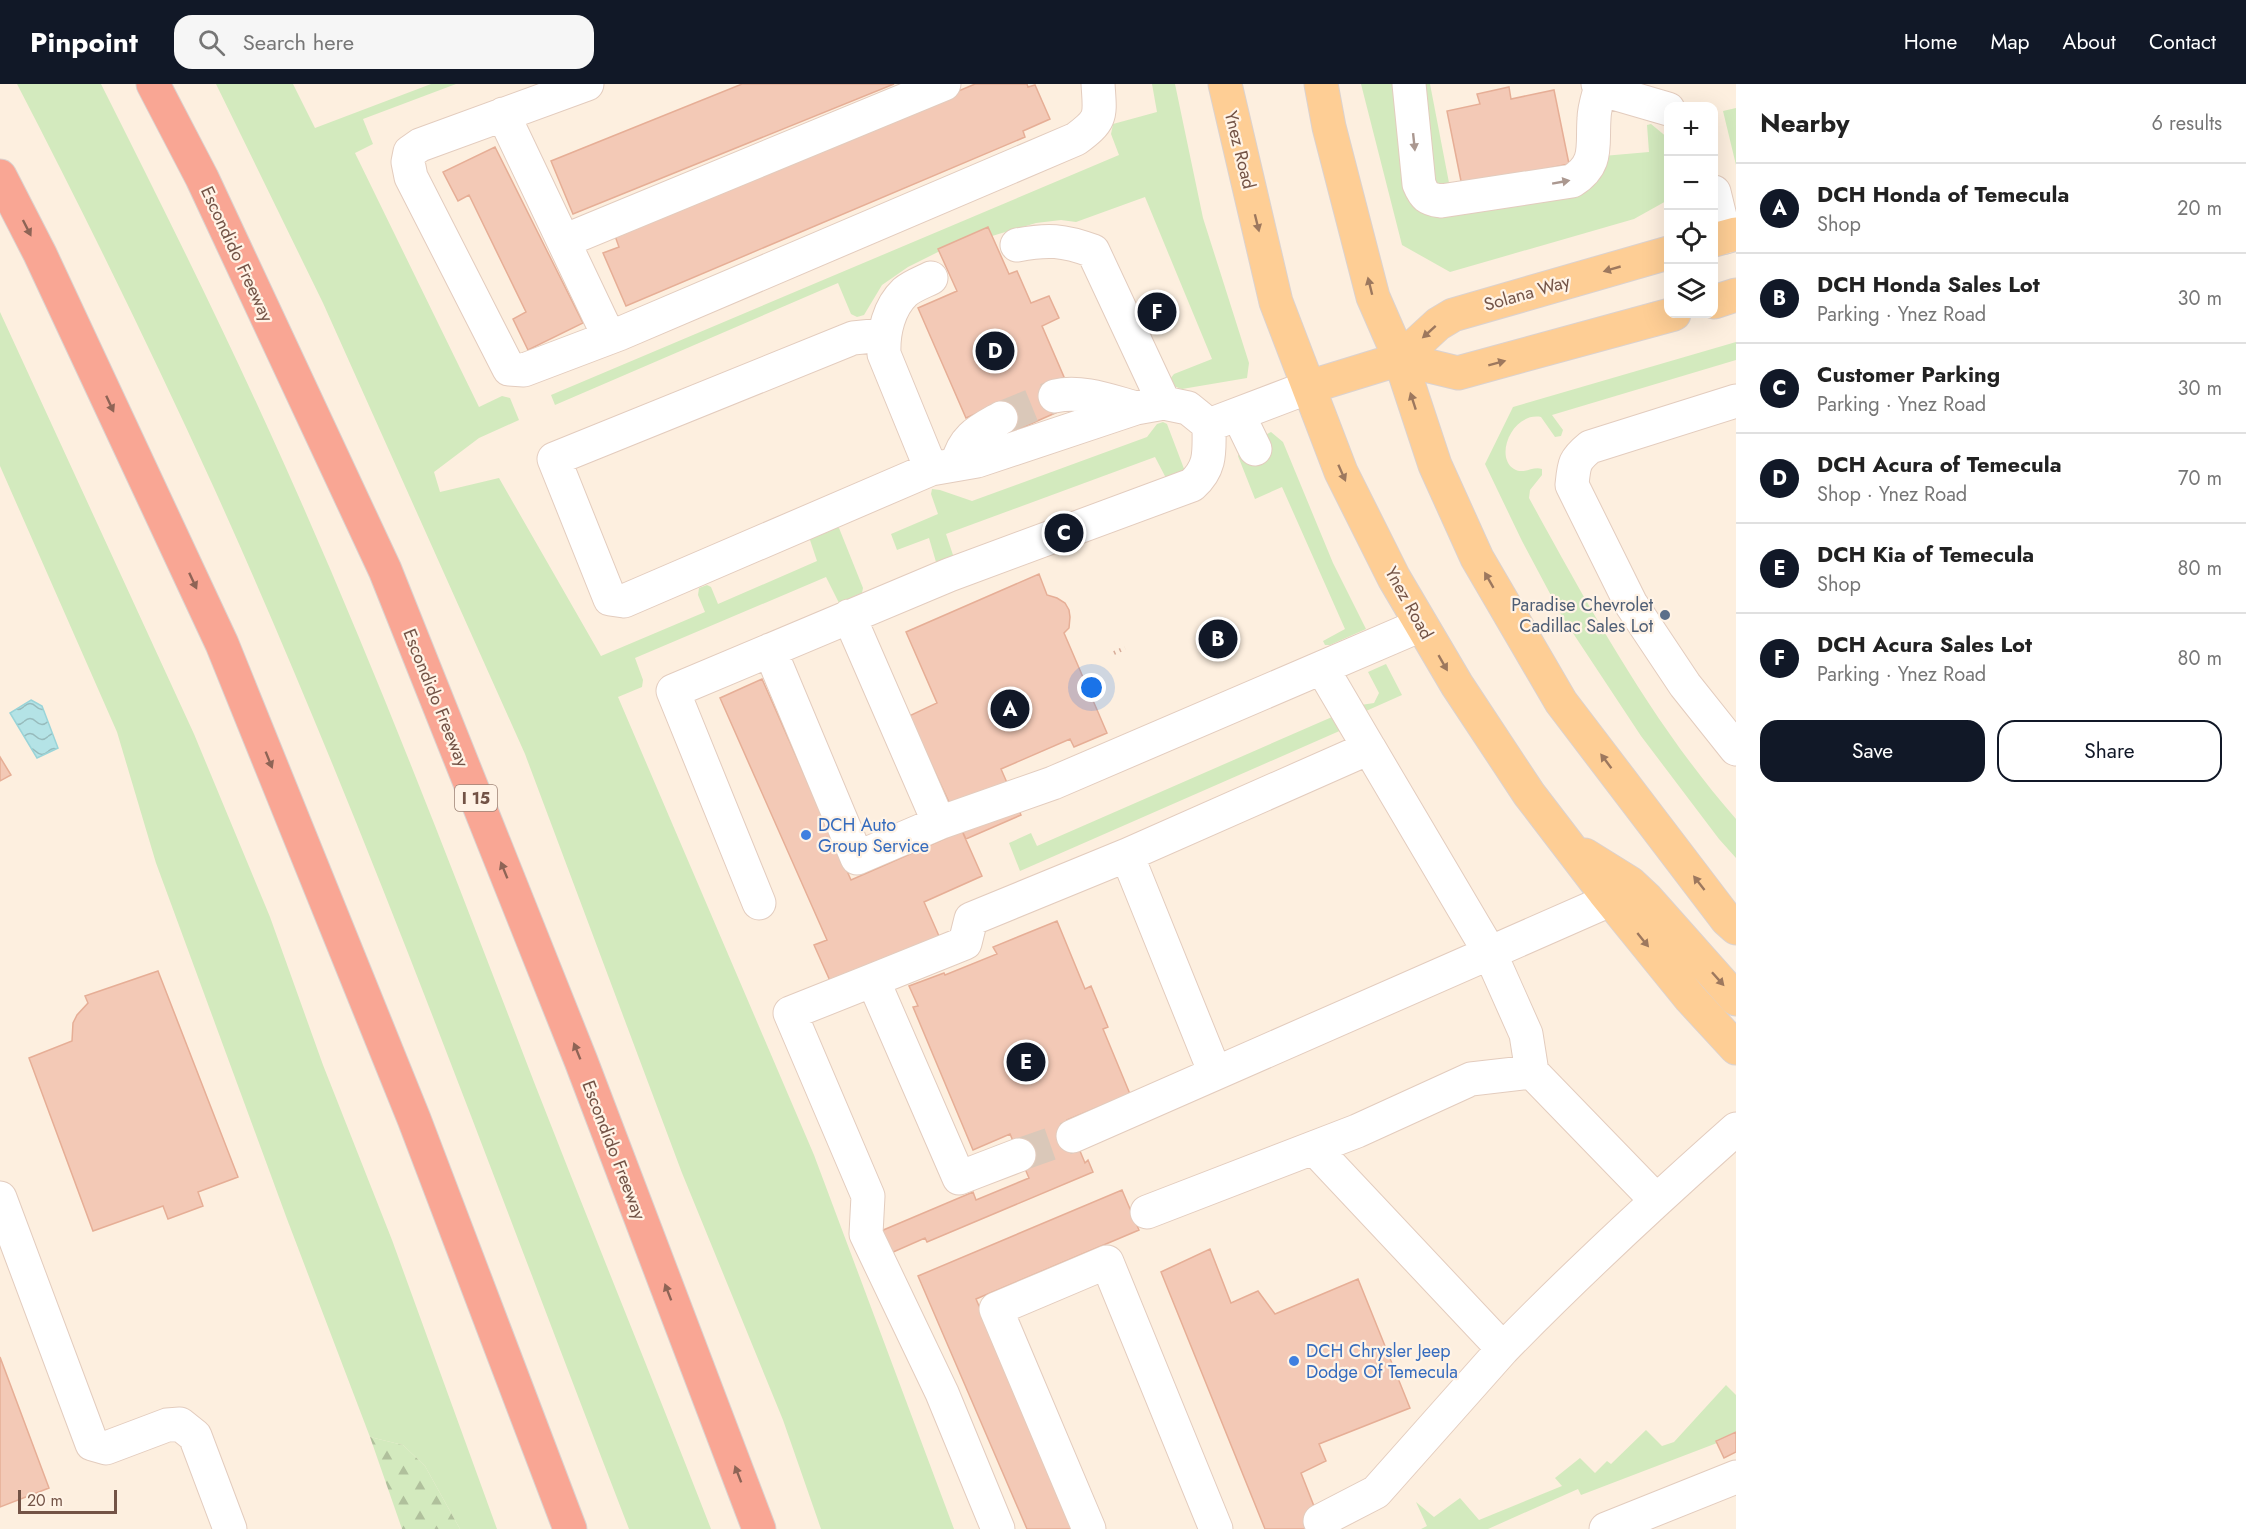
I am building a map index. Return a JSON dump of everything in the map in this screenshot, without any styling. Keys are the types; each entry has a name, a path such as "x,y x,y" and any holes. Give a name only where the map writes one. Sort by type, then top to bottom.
{"highway":[{"name":"Escondido Freeway","path":"153,84 202,178 385,570 580,1061 759,1529"},
{"path":"0,176 40,254 222,644 414,1119 570,1529"}],"main road":[{"name":"Ynez Road","path":"1225,84 1276,302 1341,472 1394,578 1457,685 1529,794 1610,900 1690,998 1736,1048"},
{"path":"1321,84 1329,127 1373,297 1400,359 1435,465 1477,558 1561,702 1736,928"},
{"name":"Solana Way","path":"1309,387 1400,359 1438,324 1453,315 1664,254"},
{"path":"1718,300 1736,295"},
{"path":"1400,359 1458,373 1664,317"},
{"path":"1566,843 1630,883 1736,999"}],"lane":[{"path":"586,84 420,145 410,152 408,162 411,177 509,369 524,370 609,337 1076,139 1091,128 1100,115 1098,84"},
{"path":"564,241 944,84"},
{"path":"1409,84 1419,184 1424,195 1430,200 1441,201 1572,181 1582,174 1590,166 1593,154 1594,116 1599,85"},
{"path":"1599,85 1606,91 1664,108"},
{"path":"503,114 609,337"},
{"path":"1718,210 1725,237"},
{"path":"1017,245 1036,241 1069,242 1093,251 1150,406"},
{"path":"931,278 906,291 893,309 883,335 884,354 944,466"},
{"path":"883,335 854,338 554,459 610,599 624,601 944,466 977,461 1150,406"},
{"path":"759,903 673,692 949,575 1191,485 1203,475 1224,420 1309,387"},
{"path":"1055,396 1069,393 1150,406 1188,408 1224,420 1255,449"},
{"path":"1736,401 1590,447 1577,458 1572,485 1631,604 1685,685 1736,748"},
{"path":"944,466 979,430 1001,418"},
{"path":"849,616 939,823"},
{"path":"770,650 857,858 939,823 1342,679 1421,625"},
{"path":"1342,679 1353,718 1369,748 1490,953 1526,1034 1532,1072 1656,1200"},
{"path":"998,1529 942,1393 866,1234 868,1196 790,1013 965,943 971,919 1127,855 1369,748"},
{"path":"1127,855 1215,1073"},
{"path":"1073,1136 1610,900"},
{"path":"873,980 959,1178 1019,1155"},
{"path":"1147,1212 1357,1131 1471,1079 1532,1072"},
{"path":"1320,1521 1376,1492 1503,1348 1570,1280 1736,1129"},
{"path":"1314,1148 1503,1348"},
{"path":"0,1197 92,1444 106,1448 167,1425 180,1424 195,1436 230,1529"},
{"path":"1089,1529 996,1309 1107,1262 1216,1529"},
{"path":"1606,1529 1736,1477"}],"path":[{"path":"1114,652 1125,648"}],"green space":[{"path":"17,84 101,84 219,323 286,468 383,696 711,1529 629,1529 429,1006 271,616 143,335"},
{"path":"216,84 293,84 315,128 431,84 456,84 363,119 373,144 355,153 479,407 502,396 510,398 519,420 479,438 434,472 440,492 499,478 601,656 705,612 698,595 699,588 707,585 711,587 718,604 817,561 810,540 812,536 835,527 839,528 863,588 862,593 839,603 826,577 635,658 643,680 642,687 618,697 814,1155 954,1529 821,1529 783,1420 682,1173 525,754 323,303"},
{"path":"1152,84 1175,84 1203,218 1249,363 1247,378 1182,389 1173,386 1170,379 1174,374 1212,359 1145,197 1076,222 1061,220 1036,223 992,236 988,227 908,267 882,285 864,315 857,317 851,314 838,283 555,405 551,395 1119,155 1111,134 1113,124 1157,112"},
{"path":"1361,84 1397,84 1416,203 1603,156 1649,152 1647,125 1651,124 1664,135 1664,202 1634,219 1450,272 1402,245"},
{"path":"1417,84 1430,84 1450,188 1436,188"},
{"path":"1736,108 1736,165 1723,111"},
{"path":"0,312 194,734 270,917 323,1065 392,1240 497,1529 460,1529 425,1466 403,1445 370,1437 156,863 117,732 0,466"},
{"path":"1736,342 1736,360 1552,415 1563,430 1561,436 1555,437 1541,417 1531,417 1522,421 1509,437 1506,455 1508,463 1518,471 1542,469 1542,475 1530,490 1529,498 1599,623 1650,705 1705,782 1736,819 1736,858 1641,736 1563,618 1485,464 1513,407"},
{"path":"1163,422 1167,424 1186,474 1167,480 1155,457 946,534 953,555 952,559 940,564 936,562 929,538 897,550 891,534 938,514 931,494 932,489 972,501 1147,437 1157,424"},
{"path":"1271,432 1283,442 1333,563 1366,629 1330,645 1325,645 1323,641 1345,629 1282,487 1255,499 1238,456 1248,444"},
{"path":"1386,664 1402,695 1366,711 1361,705 1374,703 1379,693 1368,672"},
{"path":"1332,717 1344,729 1020,871 1009,843 1031,833 1037,846"},
{"path":"1726,1385 1736,1395 1736,1432 1717,1440 1717,1443 1581,1495 1578,1489 1488,1529 1421,1529 1427,1526 1416,1502 1434,1517 1460,1498 1479,1520 1562,1486 1555,1478 1580,1458 1595,1473 1607,1461 1611,1464 1646,1430 1662,1446 1674,1442"},
{"path":"370,1437 403,1445 425,1466 460,1529 402,1529"}],"water":[{"path":"31,700 42,706 58,748 37,758 10,713"}],"building":[{"path":"742,84 894,84 573,214 551,161"},
{"path":"975,84 1027,84 1028,87 1035,85 1050,119 1023,131 1025,137 626,306 603,253 619,247 615,236"},
{"path":"1509,87 1511,99 1554,90 1569,164 1462,186 1447,111 1480,104 1477,94"},
{"path":"495,147 583,323 528,350 513,319 526,312 469,195 458,201 443,172"},
{"path":"988,227 1009,274 1017,271 1031,303 1049,296 1059,318 1042,326 1064,377 1050,384 1062,410 1008,434 996,405 966,418 918,308 957,291 938,249"},
{"path":"1039,574 1047,595 1065,603 1069,610 1069,628 1064,633 1107,733 1074,747 1070,739 1001,769 1021,815 966,839 909,716 937,703 906,632"},
{"name":"DCH Auto Group Service","path":"762,679 851,880 962,831 982,876 924,902 939,936 831,983 814,945 827,940 720,698"},
{"path":"0,757 11,775 0,781"},
{"path":"1057,921 1085,989 1091,986 1108,1027 1103,1029 1130,1094 1067,1120 1085,1163 1088,1160 1093,1172 927,1242 925,1238 891,1253 881,1231 973,1192 976,1200 1029,1178 1010,1134 973,1150 913,1007 918,1006 909,986 944,973 945,975 997,954 993,947"},
{"path":"158,971 238,1177 198,1192 203,1206 168,1219 163,1206 93,1231 29,1058 72,1041 73,1023 88,1003 85,996"},
{"path":"1122,1190 1139,1230 976,1299 1075,1529 1027,1529 918,1276"},
{"name":"DCH Chrysler Jeep Dodge Of Temecula","path":"1210,1249 1231,1303 1258,1291 1275,1314 1358,1279 1410,1408 1319,1444 1326,1461 1301,1473 1323,1529 1265,1529 1161,1272"},
{"path":"0,1357 49,1488 0,1507"},
{"path":"1736,1432 1736,1452 1724,1458 1716,1441"}],"tunnel":[{"path":"1001,418 1055,396"},
{"path":"1019,1155 1073,1136"}],"place":[{"name":"DCH Acura Sales Lot","path":"1157,312"},
{"name":"DCH Acura of Temecula","path":"995,351"},
{"name":"Customer Parking","path":"1064,533"},
{"name":"Paradise Chevrolet Cadillac Sales Lot","path":"1665,615"},
{"name":"DCH Honda Sales Lot","path":"1218,639"},
{"name":"DCH Honda of Temecula","path":"1010,709"},
{"name":"DCH Auto Group Service","path":"806,835"},
{"name":"DCH Kia of Temecula","path":"1026,1062"},
{"name":"DCH Chrysler Jeep Dodge Of Temecula","path":"1294,1361"}]}
